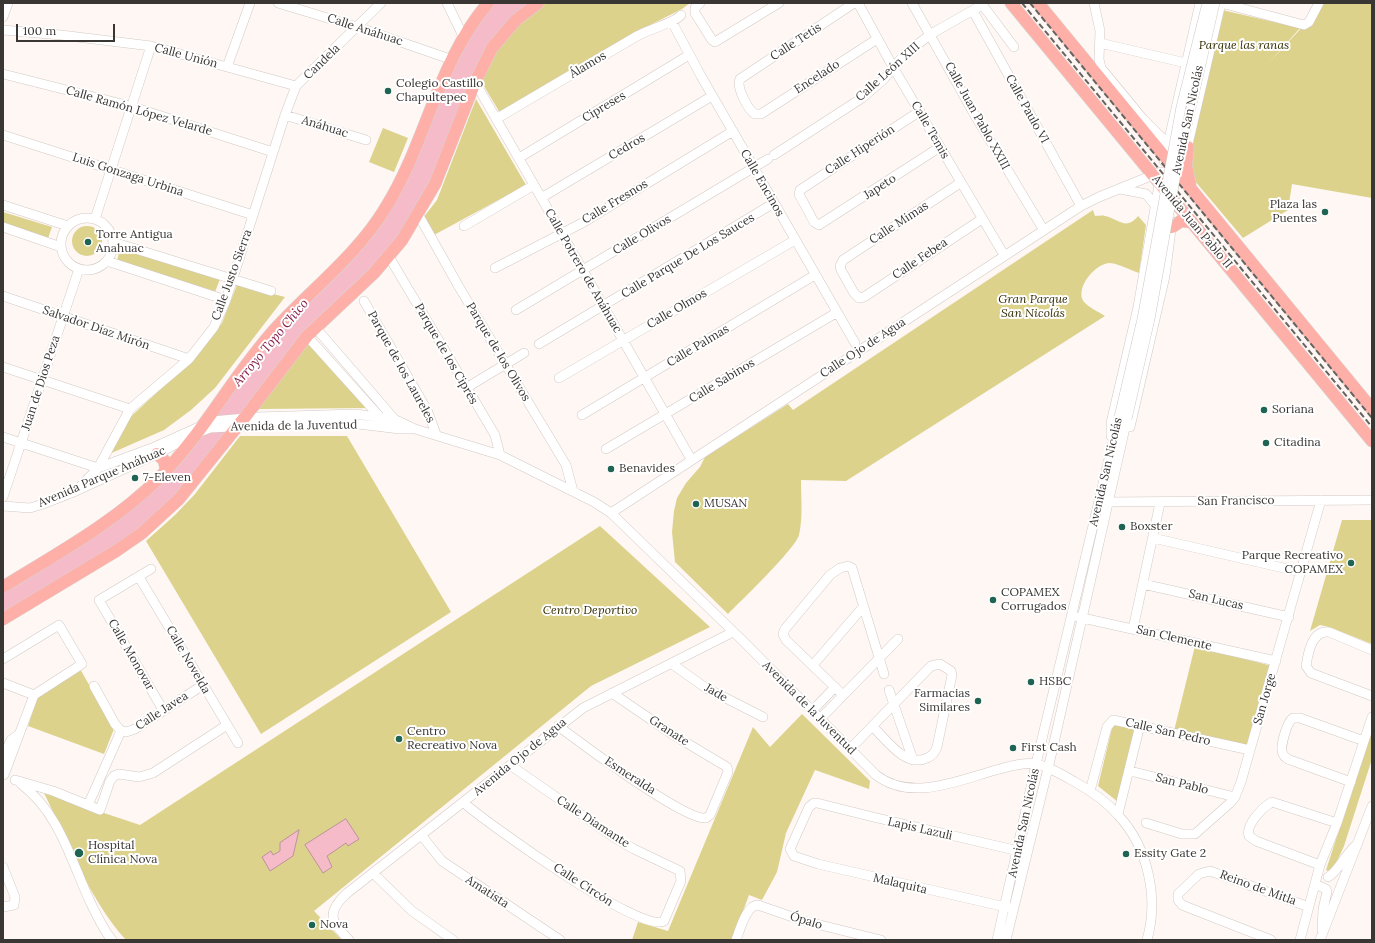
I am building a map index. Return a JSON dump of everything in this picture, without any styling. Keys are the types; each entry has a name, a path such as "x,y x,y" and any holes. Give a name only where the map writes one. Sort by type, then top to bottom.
{"main road":[{"path":"3,587 104,524 148,488 205,426 275,329 344,260 373,227 397,188 410,162 450,59 463,36 488,3"},
{"path":"3,619 116,551 142,533 179,499 237,422 311,332 374,273 402,240 435,184 475,82 492,48 516,20 538,3"},
{"name":"Avenida Juan Pablo II","path":"1011,3 1158,176 1174,201 1372,441"},
{"name":"Avenida Juan Pablo II","path":"1038,3 1372,409"},
{"path":"1186,150 1186,173 1191,188"},
{"path":"1172,222 1192,222"},
{"path":"157,454 164,460 166,469"}],"street":[{"path":"3,17 8,3"},
{"path":"227,67 250,3"},
{"name":"Calle Anáhuac","path":"278,3 357,27 450,59"},
{"name":"Candela","path":"296,86 381,3"},
{"path":"447,3 463,36"},
{"path":"698,6 695,13 703,27 715,42 779,3"},
{"name":"Calle Tetis","path":"756,114 752,112 738,88 738,82 743,77 854,3"},
{"name":"Calle Temis","path":"858,3 960,183 1004,255"},
{"name":"Calle Juan Pablo XXIII","path":"912,3 931,34 977,119 1043,229"},
{"path":"1094,3 1099,25 1099,59 1101,68 1143,119 1168,145 1186,150"},
{"path":"1200,3 1165,158 1158,176 1155,209 1138,307 1111,423 1111,434 1118,441 1130,426 1153,332 1165,276 1179,173 1186,150 1221,3 1304,25 1310,22 1320,3"},
{"name":"Avenida San Nicolás","path":"998,940 1028,853 1083,618 1104,502 1123,418 1142,319 1181,107 1207,3"},
{"name":"Avenida San Nicolás","path":"1123,418 1150,319 1176,174 1215,3"},
{"path":"981,4 1014,47"},
{"name":"Calle León XIII","path":"771,157 862,98 884,79 905,54 931,34 973,11 981,4"},
{"name":"Calle Paulo VI","path":"973,11 1081,206"},
{"name":"Álamos","path":"496,119 650,29 672,22 681,15"},
{"name":"Calle Encinos","path":"672,22 753,168 836,313 855,343"},
{"name":"Calle Unión","path":"3,30 61,35 151,46 296,86"},
{"name":"Encelado","path":"756,114 761,114 877,38"},
{"path":"1100,43 1186,63"},
{"path":"95,220 130,106 151,46"},
{"name":"Cipreses","path":"519,158 689,55"},
{"name":"Calle Ramón López Velarde","path":"3,74 130,106 273,152"},
{"name":"Calle Potrero de Anáhuac","path":"475,82 691,459"},
{"name":"Calle Justo Sierra","path":"76,492 98,468 130,409 188,359 214,327 226,300 285,114 296,86"},
{"name":"Cedros","path":"542,198 712,96"},
{"name":"Calle Hiperión","path":"819,224 814,222 799,194 800,190 920,111"},
{"name":"Anáhuac","path":"285,114 366,140"},
{"name":"Calle Fresnos","path":"495,268 562,233 733,131"},
{"name":"Luis Gonzaga Urbina","path":"3,135 253,215"},
{"name":"Japeto","path":"819,224 940,147"},
{"name":"Calle Olivos","path":"516,310 771,157"},
{"name":"Calle Ojo de Agua","path":"611,513 1043,229 1081,206 1118,188 1158,176 1179,173"},
{"name":"Calle Mimas","path":"859,298 854,293 840,266 843,260 960,183"},
{"path":"464,226 534,185"},
{"path":"1118,188 1146,194 1155,209"},
{"name":"Calle Parque De Los Sauces","path":"540,344 774,203"},
{"path":"3,205 68,226"},
{"path":"1155,209 1165,210 1172,222"},
{"name":"Parque de los Olivos","path":"418,214 566,465 573,491"},
{"name":"Calle Febea","path":"859,298 864,297 982,218"},
{"path":"81,219 95,220 108,228 113,242 112,252 107,261 94,269 79,269 67,260 61,246 62,236 68,226 81,219"},
{"path":"3,227 61,246"},
{"name":"Calle Olmos","path":"559,378 795,240"},
{"path":"113,242 271,291"},
{"name":"Parque de los Ciprés","path":"388,255 494,435 500,455"},
{"path":"107,261 226,300"},
{"name":"Juan de Dios Peza","path":"3,497 79,269"},
{"name":"Calle Palmas","path":"582,415 815,275"},
{"name":"Salvador Díaz Mirón","path":"3,296 188,359"},
{"name":"Parque de los Laureles","path":"364,301 427,410 436,434"},
{"name":"Calle Sabinos","path":"606,449 836,313"},
{"path":"311,332 380,417"},
{"path":"311,332 396,420 400,429"},
{"path":"466,388 524,353"},
{"path":"3,367 130,409"},
{"name":"Avenida de la Juventud","path":"205,426 336,413 380,417 396,420 415,429 436,434 500,455 573,491 611,513 883,781 890,785 908,788 934,787 1009,767 1036,764 1048,768 1090,790 1118,814 1130,831 1140,851 1150,882 1152,908 1147,940"},
{"name":"Avenida de la Juventud","path":"237,422 332,422 357,423 400,429 415,429"},
{"name":"Avenida Parque Anáhuac","path":"3,506 30,508 76,492 157,454 205,426"},
{"name":"Avenida Parque Anáhuac","path":"98,468 205,426"},
{"path":"3,437 98,468"},
{"name":"San Jorge","path":"1146,823 1182,834 1195,834 1235,797 1289,617 1321,500"},
{"name":"San Francisco","path":"1104,502 1160,503 1372,500"},
{"name":"Avenida San Nicolás","path":"1006,940 1009,907 1018,851 1036,764 1072,616 1104,502"},
{"path":"1133,629 1160,503"},
{"path":"1153,538 1301,572"},
{"path":"843,695 786,640 783,634 785,629 830,575 840,568 848,566 853,572 884,674"},
{"path":"139,577 151,569"},
{"name":"Calle Monovar","path":"139,577 99,600 163,710"},
{"name":"Calle Novelda","path":"139,577 238,742"},
{"name":"San Lucas","path":"1143,584 1289,617"},
{"path":"813,665 863,607"},
{"name":"San Clemente","path":"1072,616 1276,661"},
{"path":"3,659 60,625 82,664 34,695 3,758"},
{"name":"Avenida Ojo de Agua","path":"349,940 338,929 332,914 337,902 373,873 422,836 558,726 583,708 733,632"},
{"path":"1372,650 1329,632 1319,633 1314,638 1307,668 1311,673 1372,696"},
{"path":"820,719 898,638"},
{"name":"Jade","path":"672,664 706,688 763,717"},
{"path":"850,749 931,666 940,664 951,671 952,675 936,751 930,756 923,760 913,760 902,755 873,727"},
{"path":"3,683 34,695"},
{"name":"Calle Javea","path":"121,731 126,732 136,729 203,685"},
{"path":"88,805 121,731 115,724 94,686"},
{"path":"812,711 835,687"},
{"path":"889,690 913,760"},
{"name":"Granate","path":"612,693 675,736 727,767 728,772 710,815 706,818"},
{"path":"1300,940 1319,869 1337,823 1372,717"},
{"path":"1351,782 1293,761 1285,756 1282,748 1288,722 1293,718 1300,718 1364,741"},
{"name":"Calle San Pedro","path":"1090,790 1108,724 1116,720 1250,750"},
{"path":"12,738 4,775 15,780 53,791 100,810 110,781 114,776 119,774 139,777 153,773 227,725"},
{"path":"1118,814 1130,771 1140,725"},
{"name":"Esmeralda","path":"558,726 595,753 669,801 696,816 706,818"},
{"name":"Calle Diamante","path":"510,765 615,838 634,849 680,871"},
{"name":"San Pablo","path":"1130,771 1235,797"},
{"path":"15,780 38,798 54,821 89,900 112,940"},
{"name":"Calle Circón","path":"463,802 498,829 603,899 621,909 657,924 661,923 667,917 682,877 680,871"},
{"path":"1337,823 1279,803 1272,802 1249,826 1249,836 1256,841 1319,869 1328,877 1342,883"},
{"name":"Lapis Lazuli","path":"790,851 809,807 814,803 1028,853"},
{"path":"1321,937 1372,806"},
{"name":"Amatista","path":"422,836 442,861 560,940"},
{"path":"1328,877 1336,872 1344,857 1357,844"},
{"name":"Malaquita","path":"790,851 794,856 851,873 1009,907"},
{"path":"3,867 15,897 14,905 3,907"},
{"name":"Reino de Mitla","path":"1271,940 1186,907 1178,900 1180,891 1199,874 1206,871 1214,872 1309,907"},
{"path":"373,873 412,911 454,940"},
{"path":"1315,884 1326,889 1327,892 1322,917 1321,937"},
{"name":"Ópalo","path":"736,940 749,909 755,905 804,921 881,940"}],"green space":[{"path":"546,3 690,3 682,9 642,29 500,113 481,81 497,51 514,28"},
{"name":"Parque las ranas","path":"1319,3 1372,3 1372,198 1292,184 1288,210 1243,238 1189,174 1194,130 1222,10 1300,28 1267,65 1304,25"},
{"path":"476,99 526,185 434,235 423,218 437,200"},
{"path":"383,128 408,138 394,172 369,162"},
{"name":"Gran Parque San Nicolás","path":"1093,210 1095,216 1110,217 1122,223 1130,223 1138,216 1146,225 1139,273 1110,263 1104,264 1093,272 1084,284 1082,297 1084,302 1105,316 846,481 801,480 802,508 799,535 788,551 767,575 728,614 675,562 672,532 677,498 686,483 700,467 705,457 788,404 793,410"},
{"path":"3,212 52,227 47,241 3,226"},
{"path":"87,226 93,227 101,235 101,247 93,255 87,256 81,255 73,247 72,241 73,235 81,227"},
{"path":"120,248 220,279 215,292 117,261"},
{"path":"237,285 285,297 215,388 191,410 164,430 107,455 125,422 192,360 222,323"},
{"path":"310,342 370,408 258,409"},
{"path":"240,436 347,436 451,612 261,734 146,541 175,515 195,494"},
{"name":"Parque Recreativo COPAMEX","path":"1342,520 1372,520 1372,644 1329,627 1320,625 1310,631"},
{"name":"Centro Recreativo Nova","path":"600,526 710,627 591,686 314,911 342,940 126,940 101,907 90,888 44,793 140,825"},
{"path":"1195,646 1272,666 1249,747 1174,731"},
{"path":"79,667 114,729 104,754 28,726 37,698"},
{"path":"802,714 870,781 869,789 815,770 786,833 777,872 762,900 749,895 732,940 632,940 638,922 668,931 753,727 770,747"},
{"path":"1113,724 1135,728 1118,802 1098,786"},
{"path":"1372,729 1372,759 1344,846 1334,868 1328,871 1326,870"}],"water":[{"name":"Arroyo Topo Chico","path":"488,3 538,3 499,39 411,227 315,327 160,518 3,619 3,587 148,488 226,390 373,227 438,89"},
{"path":"346,819 359,839 348,846 346,843 327,856 332,867 323,873 305,845"},
{"path":"299,830 293,856 270,871 262,857 271,851 273,855 280,851 280,843"}],"railway":[{"path":"1022,3 1372,427"},
{"path":"1030,3 1372,418"}],"place":[{"name":"Colegio Castillo Chapultepec","path":"388,91"},
{"name":"Plaza las Puentes","path":"1325,212"},
{"name":"Torre Antigua Anahuac","path":"88,242"},
{"name":"Soriana","path":"1264,410"},
{"name":"Citadina","path":"1266,443"},
{"name":"Benavides","path":"611,469"},
{"name":"7-Eleven","path":"135,478"},
{"name":"MUSAN","path":"696,504"},
{"name":"Boxster","path":"1122,527"},
{"name":"Parque Recreativo COPAMEX","path":"1351,563"},
{"name":"COPAMEX Corrugados","path":"993,600"},
{"name":"HSBC","path":"1031,682"},
{"name":"Farmacias Similares","path":"978,701"},
{"name":"Centro Recreativo Nova","path":"399,739"},
{"name":"First Cash","path":"1013,748"},
{"name":"Hospital Clínica Nova","path":"79,853"},
{"name":"Essity Gate 2","path":"1126,854"},
{"name":"Nova","path":"312,925"}],"park label":[{"name":"Centro Deportivo","path":"590,611"}]}
